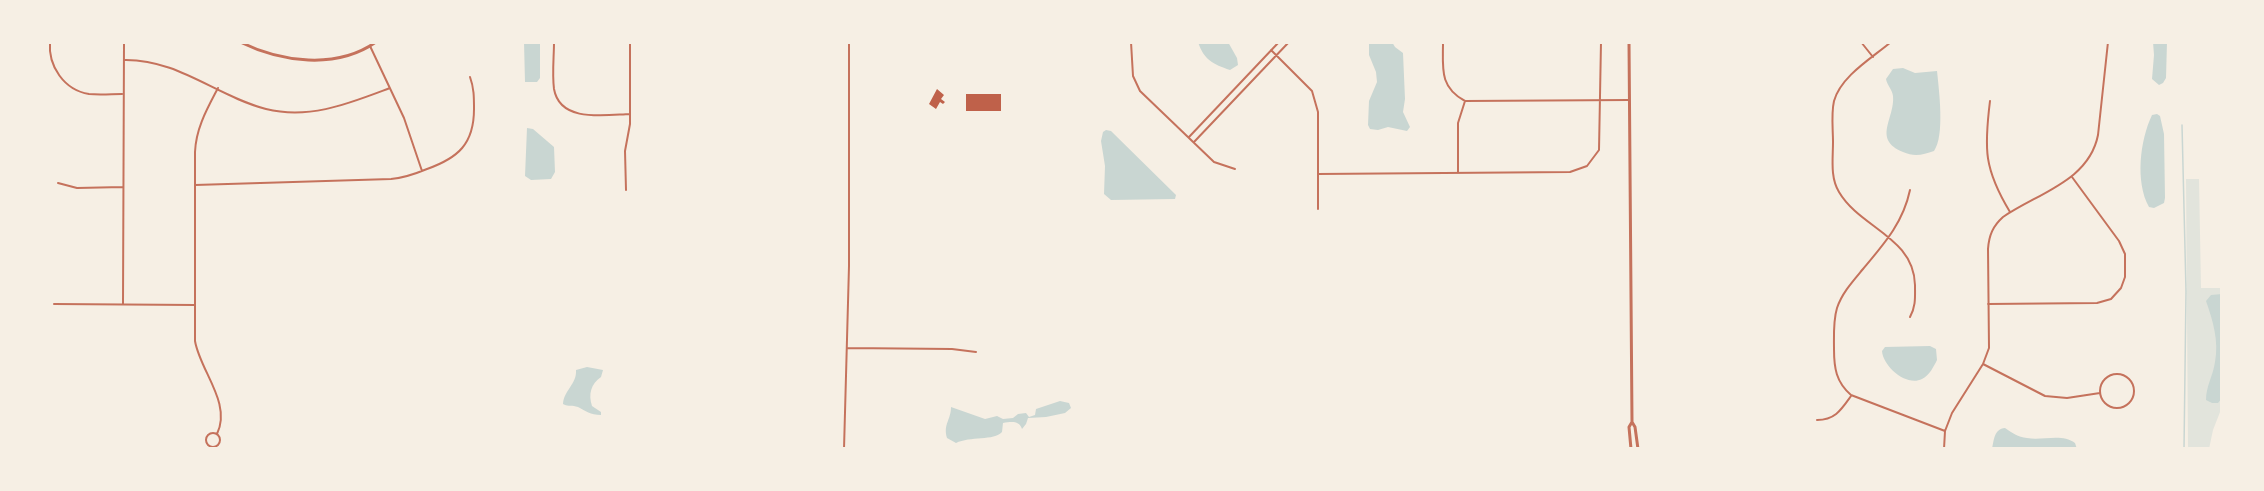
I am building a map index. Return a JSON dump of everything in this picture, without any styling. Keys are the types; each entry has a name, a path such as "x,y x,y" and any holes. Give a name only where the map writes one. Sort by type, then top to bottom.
{"street":[{"path":"50,42 53,66 69,86 89,94 124,94"},
{"path":"123,304 124,42"},
{"path":"240,42 276,57 295,60 333,58 376,42"},
{"path":"554,42 555,90 565,107 583,115 630,114"},
{"path":"626,190 625,151 630,114 630,42"},
{"path":"844,449 850,188 849,42"},
{"path":"1131,42 1132,69 1135,83 1140,91 1214,162 1235,169"},
{"path":"1189,137 1279,42"},
{"path":"1194,142 1288,42"},
{"path":"1443,42 1445,82 1452,93 1465,101 1629,100"},
{"path":"1318,174 1570,172 1587,166 1597,155 1600,145 1598,100 1601,42"},
{"path":"1629,42 1632,422 1635,427 1638,449"},
{"path":"1861,42 1873,57"},
{"path":"1891,42 1846,81 1836,96 1833,114 1833,171 1836,186 1843,198 1903,250 1913,267 1915,302 1910,316"},
{"path":"1944,449 1945,431 1955,406 1983,364 1989,348 1989,238 1995,225 2010,213 2072,177 2086,164 2095,146 2108,42"},
{"path":"370,46 404,118 422,171"},
{"path":"1271,50 1312,91 1315,98 1318,112 1318,209"},
{"path":"124,60 144,60 165,65 268,110 306,111 339,107 390,88"},
{"path":"195,185 391,179 447,162 465,146 471,135 474,118 474,88 470,77"},
{"path":"217,434 221,412 219,401 200,362 196,348 195,185 197,134 218,88"},
{"path":"1458,173 1458,123 1465,101"},
{"path":"1989,101 1986,140 1988,164 1995,187 2010,213"},
{"path":"1988,304 2097,303 2109,300 2119,291 2125,277 2123,249 2072,177"},
{"path":"58,183 77,188 124,187"},
{"path":"1910,190 1902,216 1889,238 1846,290 1836,313 1835,370 1841,384 1851,395 1945,431"},
{"path":"54,304 195,305"},
{"path":"847,348 952,349 976,352"},
{"path":"1983,364 2045,396 2067,398 2100,393"},
{"path":"2113,375 2122,375 2127,378 2133,387 2130,401 2120,407 2107,404 2100,393 2104,381 2113,375"},
{"path":"1817,420 1828,420 1836,416 1851,395"},
{"path":"1632,422 1629,427 1632,449"},
{"path":"212,433 217,434 220,437 219,445 210,447 206,441 207,437 212,433"}],"shaded area":[{"path":"524,42 540,42 540,78 537,82 525,82"},
{"path":"1198,42 1228,42 1237,58 1238,65 1230,70 1214,63 1206,57"},
{"path":"1369,42 1392,42 1403,53 1405,99 1403,112 1410,127 1407,131 1388,127 1378,130 1370,129 1368,125 1369,101 1377,82 1376,72 1369,55"},
{"path":"2153,42 2167,42 2166,78 2159,85 2152,79"},
{"path":"1903,68 1915,73 1937,71 1939,135 1934,151 1926,154 1907,154 1894,147 1887,135 1893,96 1886,79 1893,69"},
{"path":"2152,115 2160,116 2164,134 2165,198 2164,203 2154,208 2149,207 2145,197 2141,161 2144,136"},
{"path":"527,128 533,129 554,147 555,172 551,179 531,180 525,176"},
{"path":"1111,131 1176,195 1175,199 1111,200 1104,194 1105,166 1101,141 1103,132"},
{"path":"2186,179 2199,179 2201,288 2222,288 2222,407 2209,449 2188,449"},
{"path":"2222,294 2222,398 2218,403 2212,403 2206,400 2206,395 2214,367 2216,339 2206,301 2211,295"},
{"path":"1930,346 1936,349 1937,360 1927,376 1916,381 1896,374 1883,357 1882,351 1885,347"},
{"path":"587,367 603,370 590,393 592,406 601,412 601,415 591,414 578,407 563,404 575,379 576,370"},
{"path":"1060,401 1069,403 1071,408 1065,413 1028,418 1022,429 1017,423 1003,423 1002,432 993,437 956,443 947,438 946,429 951,407 985,419 997,416 1003,419 1026,413 1029,417 1035,415 1036,409"},
{"path":"2005,428 2015,434 2033,439 2064,438 2075,443 2077,449 1992,449 1997,433"}],"building":[{"path":"937,89 944,95 941,99 945,102 943,104 940,102 936,109 929,104"},
{"path":"966,94 1001,94 1001,111 966,111"}],"waterway":[{"path":"2182,125 2186,291 2184,449"}]}
